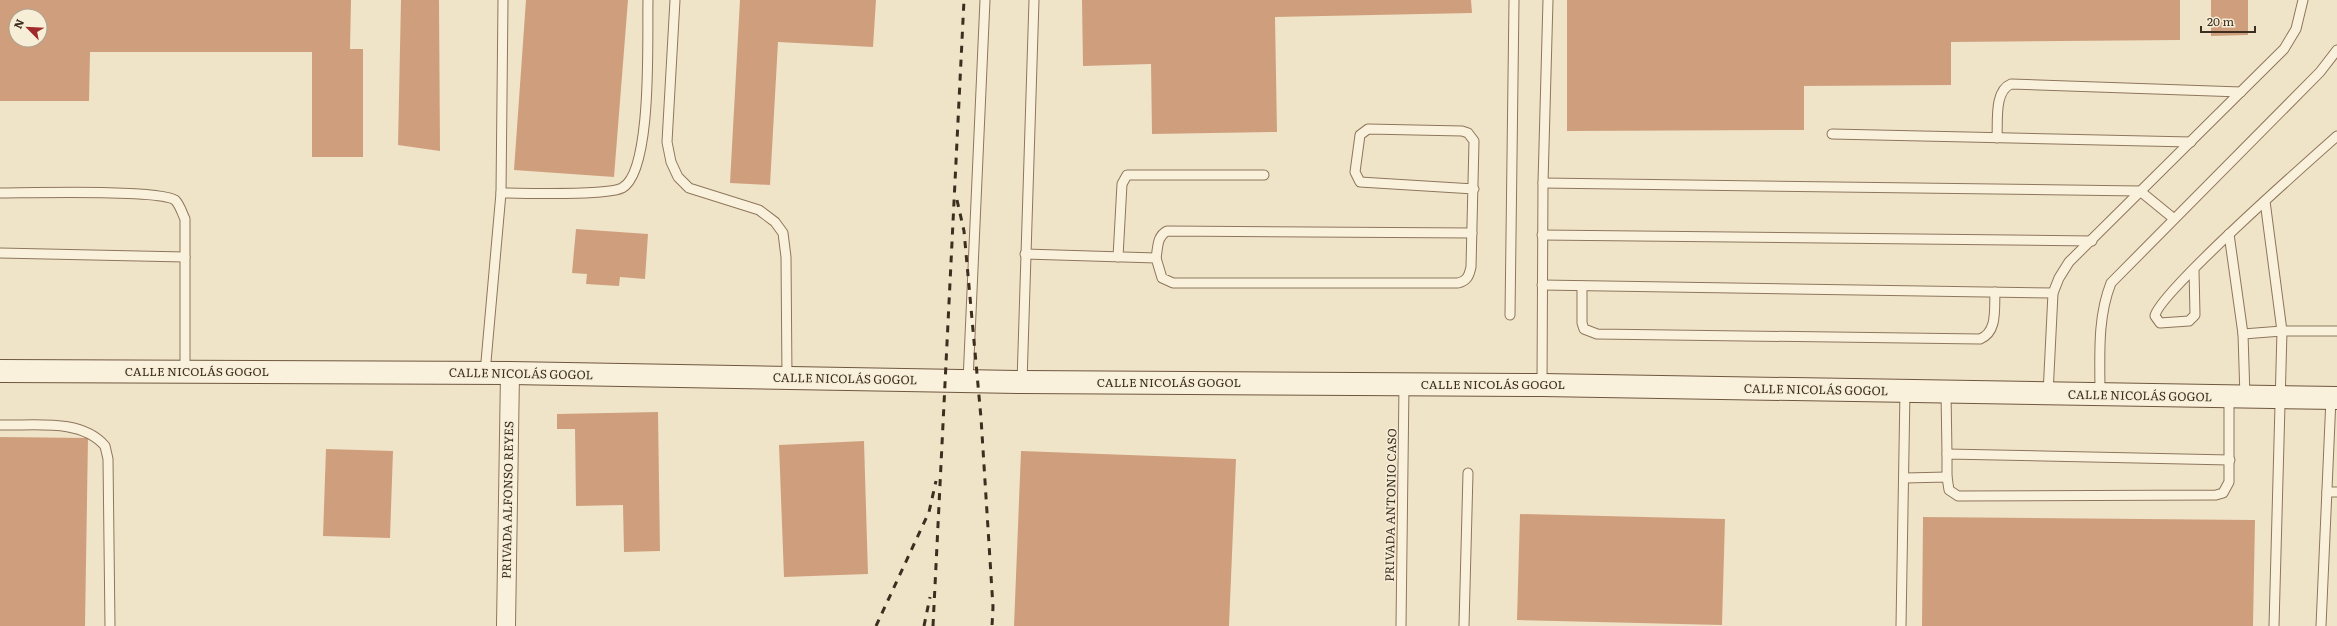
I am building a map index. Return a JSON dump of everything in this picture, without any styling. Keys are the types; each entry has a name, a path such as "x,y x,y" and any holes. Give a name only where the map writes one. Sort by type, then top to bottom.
{"street":[{"name":"CALLE NICOLÁS GOGOL","path":"0,371 510,373 1022,382 1542,385 2334,398"},
{"name":"PRIVADA ALFONSO REYES","path":"506,626 510,373"}],"lane":[{"path":"484,373 501,193 503,0"},
{"path":"501,193 599,192 621,188 631,180 637,166 645,130 648,0"},
{"path":"674,0 668,142 671,162 678,176 689,188 759,210 775,222 783,233 786,257 787,378"},
{"path":"968,381 984,0"},
{"path":"1022,382 1034,0"},
{"path":"1510,315 1514,0"},
{"path":"1542,385 1542,235 1548,0"},
{"path":"2048,394 2053,293 2059,278 2069,262 2092,241 2140,191 2284,49 2296,29 2303,0"},
{"path":"2100,395 2101,317 2104,299 2111,283 2173,218 2320,72 2337,50"},
{"path":"1997,138 2000,94 2005,86 2011,84 2241,92"},
{"path":"1472,232 1167,232 1162,233 1159,240 1156,258 1162,278 1173,283 1458,283 1465,281 1470,275 1472,232 1474,189 1474,141 1468,132 1368,130 1360,135 1355,172 1360,182 1474,189"},
{"path":"1832,134 2191,142"},
{"path":"2194,270 2195,315 2189,321 2160,322 2155,316 2155,312 2194,270 2229,234 2337,136"},
{"path":"1118,256 1122,184 1127,175 1264,175"},
{"path":"1543,183 2140,191 2173,218"},
{"path":"0,193 133,194 169,198 180,206 185,219 184,372"},
{"path":"2265,201 2282,331 2274,626"},
{"path":"1946,392 1947,477 1949,490 1958,496 2216,495 2223,493 2229,482 2243,334 2229,234"},
{"path":"1542,235 2092,241"},
{"path":"0,253 185,257"},
{"path":"1026,254 1156,258"},
{"path":"1542,285 2053,293"},
{"path":"1582,286 1582,323 1584,329 1596,334 1980,339 1991,332 1993,325 1995,292"},
{"path":"2243,334 2282,331 2337,331"},
{"name":"PRIVADA ANTONIO CASO","path":"1401,626 1404,384"},
{"path":"1902,626 1905,391"},
{"path":"2321,626 2327,492 2334,398"},
{"path":"0,425 70,427 88,432 105,446 108,459 110,626"},
{"path":"1947,454 2230,460"},
{"path":"1464,626 1468,473"},
{"path":"1905,478 1947,477"},
{"path":"2327,492 2337,492"}],"building":[{"path":"0,0 351,0 350,49 363,49 363,157 312,157 312,52 90,52 89,101 0,101"},
{"path":"401,0 439,0 440,151 398,145"},
{"path":"526,0 628,0 614,177 514,170"},
{"path":"740,0 876,0 873,47 778,42 770,185 730,183"},
{"path":"1082,0 1471,0 1472,13 1275,17 1277,132 1152,134 1151,64 1083,66"},
{"path":"1567,0 2180,0 2180,40 1951,42 1951,85 1804,86 1804,130 1567,131"},
{"path":"2211,0 2248,0 2248,35 2211,36"},
{"path":"576,229 648,234 645,279 620,277 619,286 586,284 587,274 572,273"},
{"path":"658,412 660,551 624,552 623,505 576,506 575,429 557,429 557,414"},
{"path":"0,437 88,438 85,626 0,626"},
{"path":"864,441 868,574 784,577 779,445"},
{"path":"326,449 393,451 390,538 323,536"},
{"path":"1021,451 1236,459 1229,626 1014,626"},
{"path":"1520,514 1725,519 1722,625 1517,620"},
{"path":"1923,517 2255,520 2253,626 1922,626"}],"railway":[{"path":"933,626 964,0"},
{"path":"957,200 964,231 981,418 993,607 992,626"},
{"path":"876,626 929,512 936,481"},
{"path":"924,626 930,597"}]}
